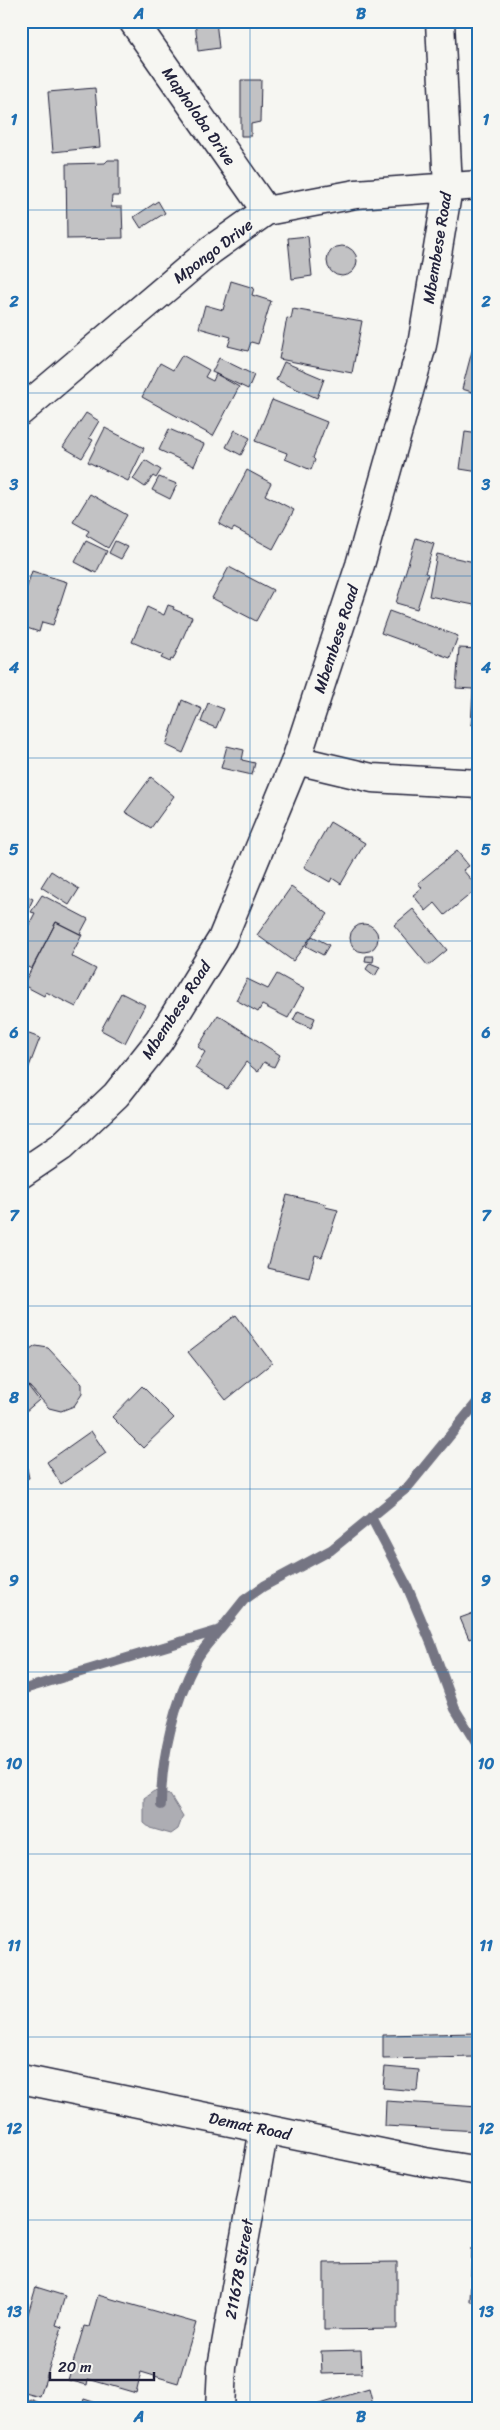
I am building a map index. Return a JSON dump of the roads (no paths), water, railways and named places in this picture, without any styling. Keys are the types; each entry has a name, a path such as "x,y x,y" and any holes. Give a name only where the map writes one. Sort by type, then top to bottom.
{"street":[{"name":"Mapholoba Drive","path":"133,21 266,211"},
{"name":"Mbembese Road","path":"21,1174 61,1147 116,1095 159,1041 222,938 296,760 360,565 422,345 448,188 440,21"},
{"name":"Mpongo Drive","path":"21,411 211,250 266,211 356,194 479,185"},
{"path":"296,760 372,778 479,784"},
{"name":"Demat Road","path":"21,2079 479,2171"},
{"name":"211678 Street","path":"220,2409 222,2367 264,2129"}],"waterway":[{"path":"21,1690 220,1630 244,1600 264,1586 331,1550 407,1488 479,1400"},
{"path":"371,1517 407,1586 431,1643 455,1709 479,1748"},
{"path":"161,1805 163,1768 175,1712 188,1677 198,1657 219,1630"}]}
